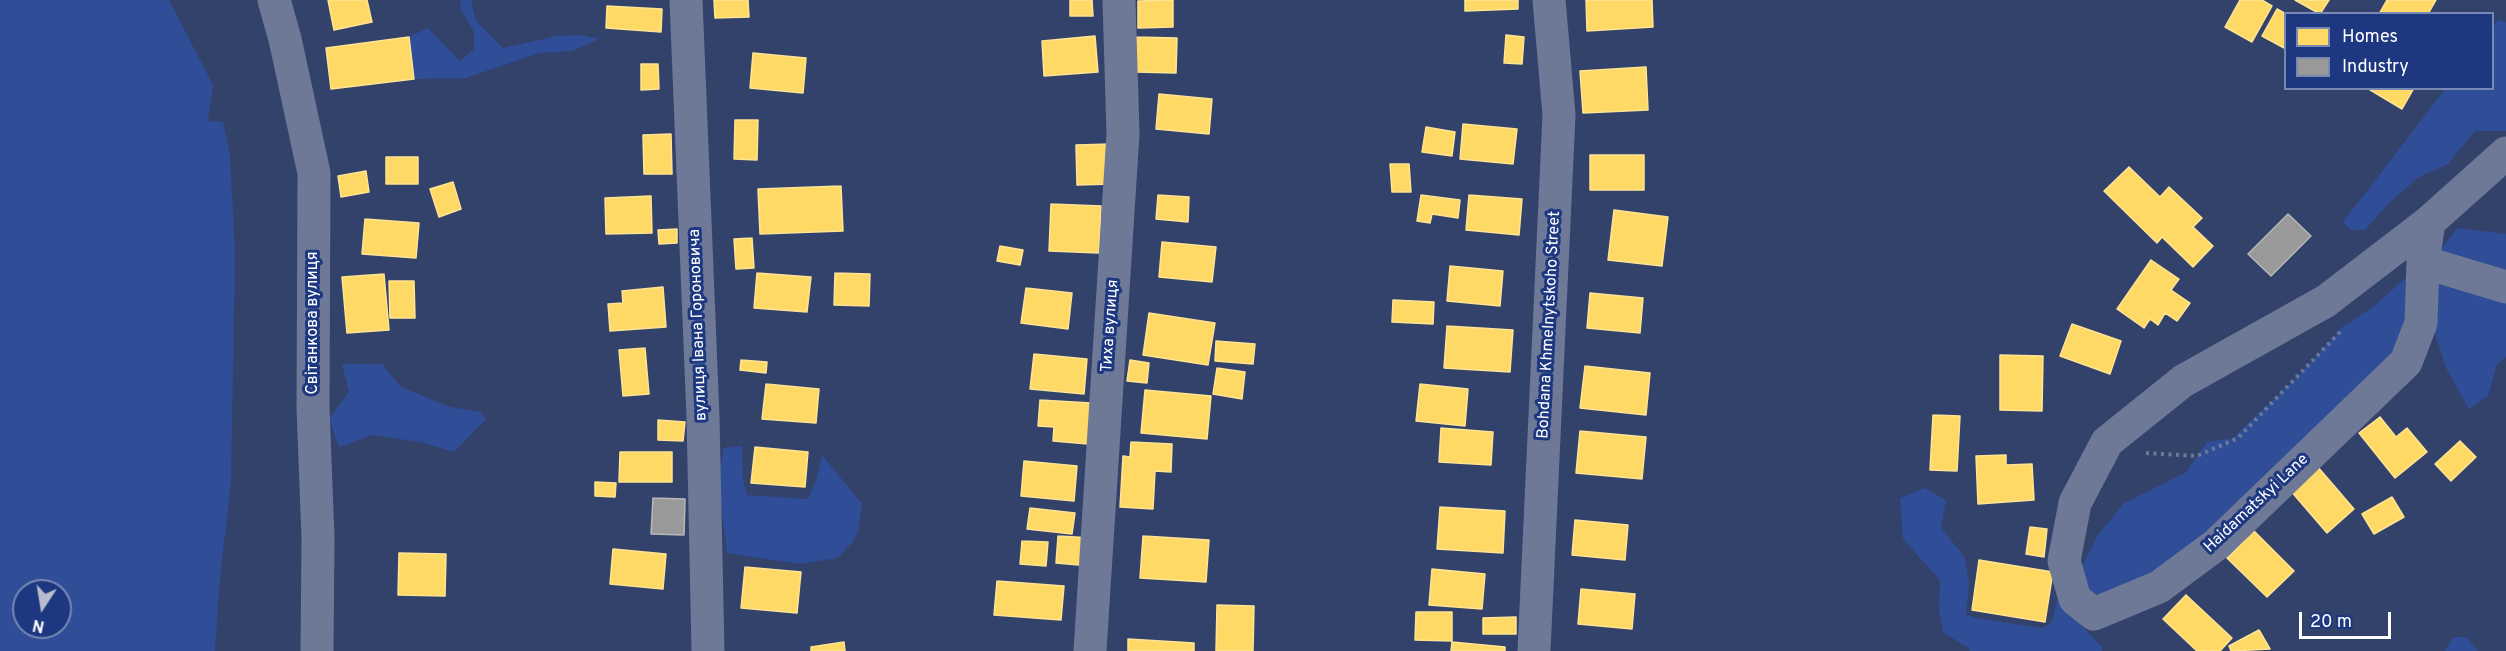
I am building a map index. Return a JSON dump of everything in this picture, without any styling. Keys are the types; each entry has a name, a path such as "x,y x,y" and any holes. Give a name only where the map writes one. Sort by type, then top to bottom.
{"street":[{"name":"Світанкова вулиця","path":"274,0 285,39 314,173 313,408 318,538 317,651"},
{"name":"вулиця Івана Гороновича","path":"686,0 703,417 708,651"},
{"name":"Тиха вулиця","path":"1090,651 1123,134 1119,0"},
{"name":"Bohdana Khmelnytskoho Street","path":"1534,651 1559,115 1549,0"},
{"name":"Haidamatskyi Lane","path":"2429,222 2423,262 2421,323 2406,362 2217,544 2158,587 2094,614 2075,599 2064,561 2075,503 2108,442 2182,381 2325,301 2429,222 2506,153"},
{"path":"2423,262 2506,287"}],"path":[{"path":"2103,451 2198,456 2238,438 2343,328"}],"shaded area":[{"path":"0,0 169,0 213,85 208,121 223,122 230,155 235,254 231,481 219,588 215,651 0,651"},
{"path":"461,0 471,0 476,21 503,48 556,36 581,35 599,39 572,51 539,53 466,78 414,79 409,37 428,28 460,61 474,49 474,32 460,8"},
{"path":"2498,19 2506,23 2506,131 2475,131 2448,164 2419,177 2389,203 2365,230 2351,230 2343,222 2444,90 2494,90 2494,25"},
{"path":"2457,228 2506,234 2506,357 2497,364 2488,396 2469,409 2446,368 2428,311 2435,257"},
{"path":"2410,274 2413,309 2398,353 2211,538 2080,624 2102,647 2102,651 1969,651 1970,649 1943,632 1939,609 1940,580 1903,539 1900,498 1925,488 1946,500 1941,527 1965,558 1969,583 1966,614 1975,618 2043,628 2052,622 2061,581 2080,570 2098,535 2123,504 2186,472 2207,442 2233,438 2300,374 2341,328 2373,307"},
{"path":"342,364 382,364 401,387 450,407 480,412 486,419 454,452 420,442 372,435 339,447 329,419 349,392"},
{"path":"742,446 743,480 747,495 808,499 816,481 822,455 862,504 858,532 852,543 837,558 800,564 727,553 719,487 723,448"},
{"path":"2453,637 2466,637 2478,651 2445,651"}],"building: Homes":[{"path":"328,0 367,0 372,22 334,30"},
{"path":"714,0 748,0 749,17 715,18"},
{"path":"1070,0 1092,0 1093,16 1070,16"},
{"path":"1173,0 1173,27 1138,28 1138,1"},
{"path":"1465,0 1518,0 1518,9 1465,11"},
{"path":"1586,0 1652,0 1653,27 1587,31"},
{"path":"2240,0 2262,0 2272,6 2252,42 2225,27"},
{"path":"2295,0 2329,0 2321,12 2316,12"},
{"path":"2387,0 2436,0 2429,12 2380,12"},
{"path":"607,6 662,9 661,32 606,28"},
{"path":"2277,9 2284,13 2284,48 2262,36"},
{"path":"1506,35 1524,37 1522,64 1504,63"},
{"path":"1095,36 1098,72 1044,76 1042,41"},
{"path":"409,37 414,79 331,89 326,48"},
{"path":"1136,37 1177,38 1176,73 1135,72"},
{"path":"753,53 806,58 803,93 750,88"},
{"path":"641,64 658,64 659,89 641,90"},
{"path":"1646,67 1648,110 1583,113 1580,71"},
{"path":"2370,90 2413,90 2402,109"},
{"path":"1159,94 1212,99 1209,134 1156,129"},
{"path":"735,120 758,120 757,160 734,159"},
{"path":"1463,124 1517,129 1513,164 1460,159"},
{"path":"1426,127 1455,132 1452,156 1422,152"},
{"path":"671,134 672,174 644,174 643,135"},
{"path":"1111,144 1112,184 1077,185 1076,145"},
{"path":"1590,155 1644,155 1644,190 1590,190"},
{"path":"386,157 418,157 418,184 386,184"},
{"path":"1390,164 1409,164 1411,192 1392,192"},
{"path":"2129,167 2160,197 2169,187 2202,218 2193,227 2213,246 2193,267 2162,237 2157,243 2104,191"},
{"path":"366,171 369,192 341,197 338,176"},
{"path":"453,182 461,209 439,217 430,189"},
{"path":"841,186 843,231 760,234 758,189"},
{"path":"1158,195 1189,197 1188,222 1156,219"},
{"path":"1421,195 1460,200 1458,218 1432,214 1430,223 1417,221"},
{"path":"1469,195 1522,199 1519,235 1466,230"},
{"path":"651,196 652,233 606,234 605,198"},
{"path":"1051,204 1101,206 1099,253 1049,251"},
{"path":"1614,210 1668,217 1662,266 1608,260"},
{"path":"365,219 419,223 416,258 362,254"},
{"path":"677,229 677,243 659,244 658,230"},
{"path":"752,238 754,268 736,269 734,239"},
{"path":"1162,242 1216,247 1212,282 1159,277"},
{"path":"1000,246 1023,250 1020,265 997,261"},
{"path":"2151,260 2179,279 2171,290 2190,303 2177,321 2165,313 2158,325 2150,319 2144,328 2117,309"},
{"path":"1450,266 1503,271 1500,306 1447,301"},
{"path":"757,273 811,277 807,312 754,308"},
{"path":"835,273 870,274 869,306 834,305"},
{"path":"384,274 389,330 347,333 342,277"},
{"path":"389,281 414,281 415,318 390,318"},
{"path":"663,287 666,327 610,331 608,304 623,303 622,291"},
{"path":"1026,288 1072,293 1068,329 1021,323"},
{"path":"1590,293 1643,298 1640,333 1587,328"},
{"path":"1393,300 1434,302 1433,324 1392,322"},
{"path":"1149,313 1215,323 1208,365 1143,355"},
{"path":"2072,324 2121,341 2110,374 2060,356"},
{"path":"1447,326 1513,330 1510,372 1444,368"},
{"path":"1216,341 1255,344 1253,364 1215,361"},
{"path":"645,348 649,394 623,396 619,350"},
{"path":"1034,354 1087,359 1084,394 1030,389"},
{"path":"2000,355 2043,356 2042,411 2000,410"},
{"path":"741,360 767,362 766,373 740,370"},
{"path":"1130,360 1149,363 1147,383 1127,381"},
{"path":"1585,366 1650,373 1646,415 1580,408"},
{"path":"1217,368 1245,372 1242,399 1213,394"},
{"path":"766,384 819,389 816,423 762,419"},
{"path":"1420,384 1468,389 1465,426 1416,421"},
{"path":"1145,390 1211,396 1207,439 1141,433"},
{"path":"1040,400 1091,403 1088,444 1053,441 1054,427 1038,426"},
{"path":"1933,415 1960,416 1957,471 1930,470"},
{"path":"2380,417 2396,437 2407,428 2427,452 2395,478 2359,433"},
{"path":"658,420 685,422 683,441 658,440"},
{"path":"1441,428 1493,432 1491,465 1439,462"},
{"path":"1580,431 1646,437 1642,479 1576,473"},
{"path":"2460,441 2476,457 2451,481 2435,464"},
{"path":"1131,442 1172,444 1171,472 1155,471 1153,509 1120,507 1123,456 1130,457"},
{"path":"755,447 808,452 805,487 751,483"},
{"path":"620,452 672,452 672,482 619,482"},
{"path":"2006,455 2006,465 2032,464 2034,500 1978,504 1976,456"},
{"path":"1024,461 1077,466 1074,501 1021,496"},
{"path":"2317,466 2354,509 2327,533 2290,490"},
{"path":"595,482 616,483 615,497 595,496"},
{"path":"2392,497 2404,517 2374,534 2362,514"},
{"path":"1440,507 1505,511 1503,553 1437,549"},
{"path":"1030,508 1075,513 1072,534 1027,529"},
{"path":"1575,520 1628,525 1625,560 1572,555"},
{"path":"2030,527 2047,529 2044,557 2026,554"},
{"path":"2254,531 2294,571 2267,597 2227,558"},
{"path":"1058,536 1093,538 1090,566 1056,563"},
{"path":"1143,536 1209,540 1206,582 1140,578"},
{"path":"1022,541 1048,542 1046,566 1020,564"},
{"path":"613,549 666,554 663,589 610,584"},
{"path":"399,553 446,554 445,596 398,595"},
{"path":"1979,560 2053,572 2045,622 1972,610"},
{"path":"745,567 801,572 797,613 741,608"},
{"path":"1432,569 1485,574 1482,609 1429,605"},
{"path":"997,581 1064,586 1061,620 994,615"},
{"path":"1581,589 1635,594 1632,629 1578,624"},
{"path":"2186,595 2232,638 2220,651 2197,651 2163,619"},
{"path":"1217,605 1254,606 1253,651 1216,651"},
{"path":"1416,612 1452,612 1452,641 1415,640"},
{"path":"1516,617 1516,634 1483,634 1483,618"},
{"path":"2259,630 2270,649 2231,651 2229,646"},
{"path":"1128,639 1194,643 1194,651 1128,651"},
{"path":"844,642 845,651 811,651 811,647"},
{"path":"1452,642 1505,647 1505,651 1451,651"}],"building: Industry":[{"path":"2288,214 2311,236 2271,276 2248,254"},
{"path":"653,498 685,499 684,535 651,534"}]}
